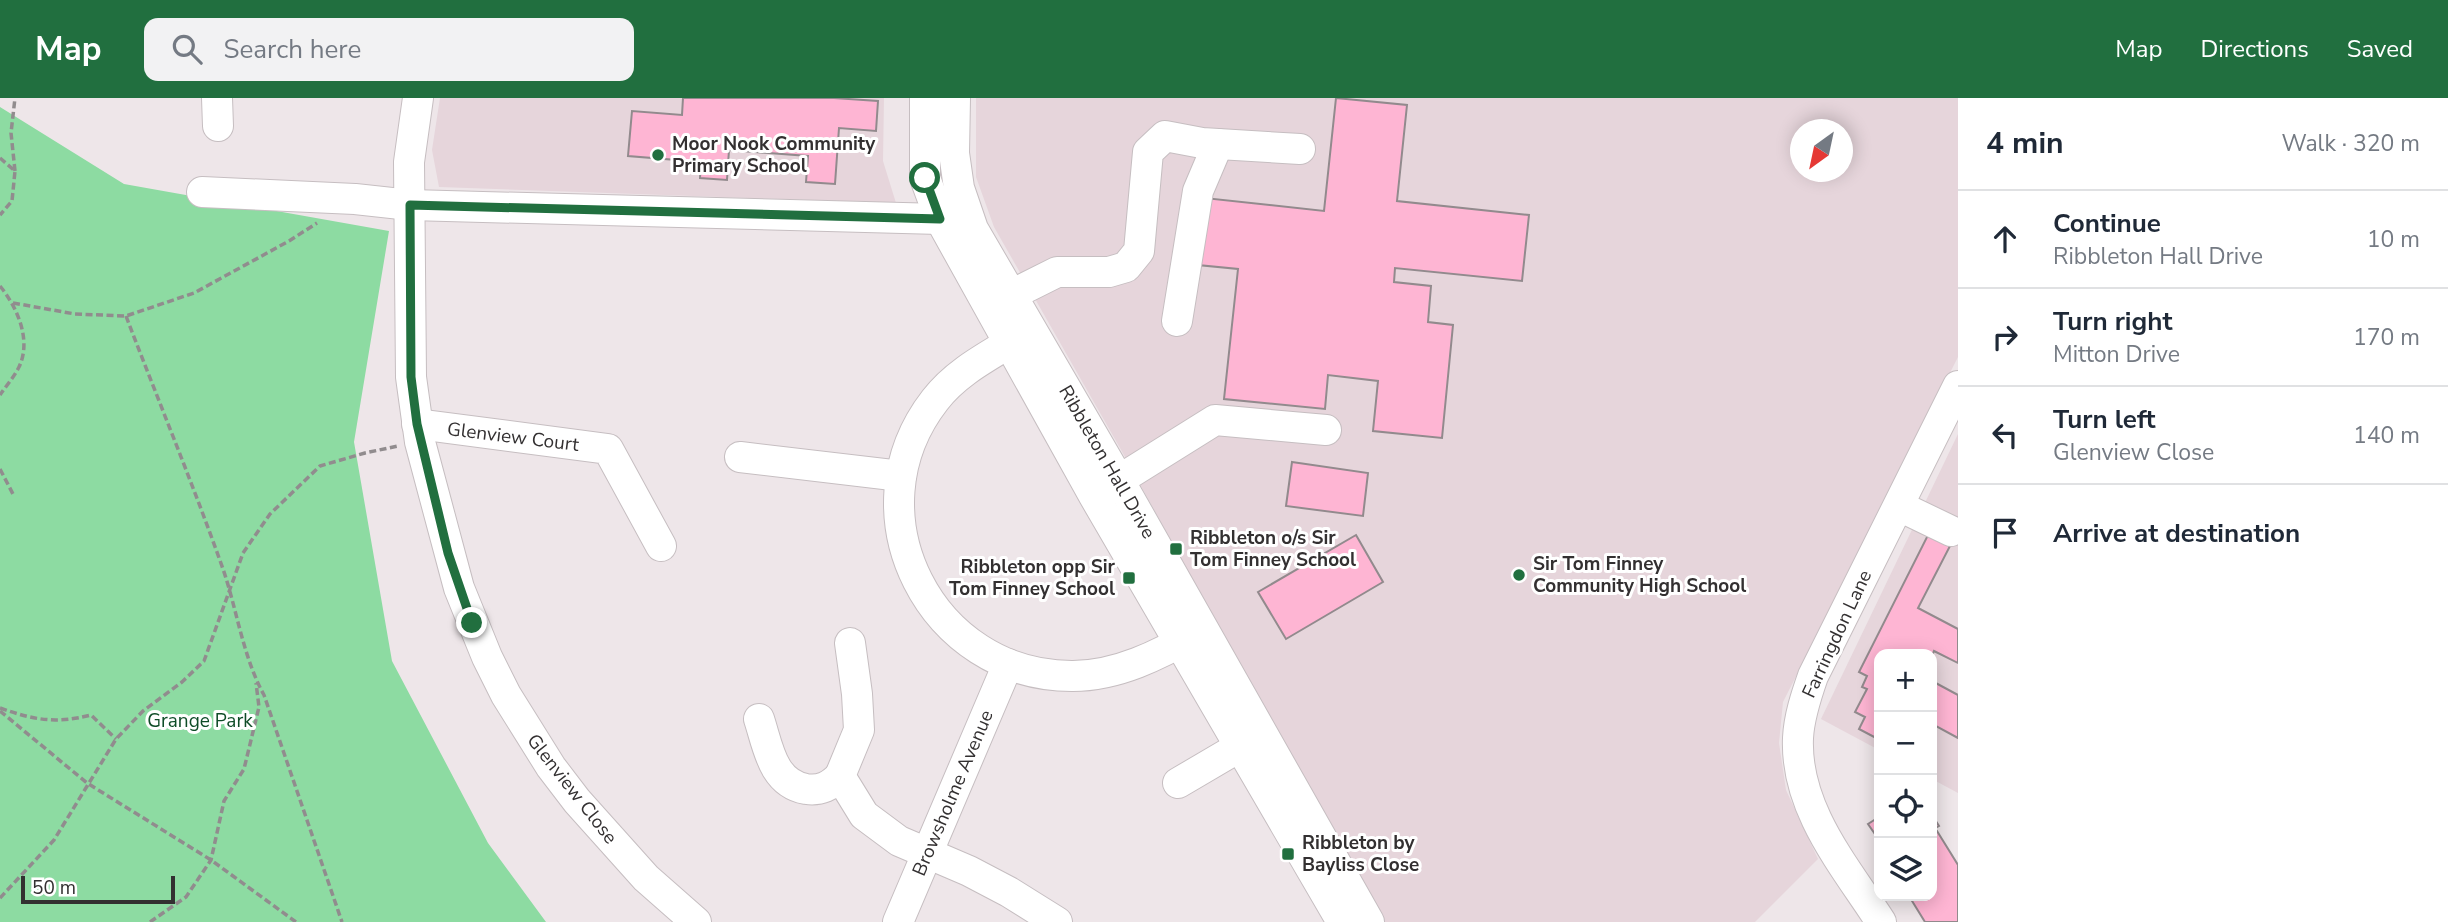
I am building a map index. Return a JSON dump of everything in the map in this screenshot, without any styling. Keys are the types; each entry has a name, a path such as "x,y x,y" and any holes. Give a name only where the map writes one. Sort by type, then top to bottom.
{"street":[{"name":"Glenview Close","path":"418,98 409,162 411,377 419,433 459,588 486,657 511,704 551,767 577,801 646,878 696,922"},
{"name":"Ribbleton Hall Drive","path":"925,98 925,178 953,214 1019,337 1094,496 1192,636 1369,922"},
{"name":"Ribbleton Hall Drive","path":"953,214 959,188 954,153 955,98"},
{"path":"1011,295 1057,272 1109,272 1126,267 1139,251 1148,152 1165,136 1218,144 1300,149"},
{"path":"1177,321 1198,191 1218,144"},
{"path":"202,192 355,199 410,205 953,214"},
{"name":"Ribbleton Hall Drive","path":"953,214 973,229 1011,295 1019,337 1119,480 1241,746 1342,922"},
{"path":"1019,337 965,370 935,399 913,436 901,476 899,498 903,542 918,583 935,610 956,632 989,656 1051,675 1095,674 1138,662 1192,636"},
{"name":"Farringdon Lane","path":"1881,922 1811,810 1800,773 1798,737 1804,702 1813,676 1958,386"},
{"path":"1094,496 1215,420 1326,430"},
{"name":"Glenview Court","path":"419,433 608,449 661,545"},
{"path":"740,457 901,476"},
{"path":"1899,506 1951,531"},
{"path":"759,719 772,761 782,776 798,787 819,789 830,786 841,776 859,730 850,643"},
{"name":"Browsholme Avenue","path":"898,922 1008,664"},
{"path":"1178,783 1241,746"},
{"path":"841,776 864,814 899,841 1009,892 1057,922"}],"path":[{"path":"0,215 12,201 15,171 11,132 15,98"},
{"path":"0,158 15,171"},
{"path":"13,303 75,314 126,316 194,293 289,241 355,199"},
{"path":"0,286 13,303 24,334 20,366 0,395"},
{"path":"126,316 230,589 256,681 259,707 244,769 224,801 211,860 186,897 150,922"},
{"path":"0,898 54,840 116,739 143,711 182,682 204,661 243,553 270,514 320,466 419,433"},
{"path":"0,469 14,496"},
{"path":"256,681 264,695 342,922"},
{"path":"0,710 41,721 91,715 116,739"},
{"path":"0,710 87,783 211,860 296,922"}],"shaded area":[{"name":"Moor Nook Community Primary School","path":"440,98 884,98 883,161 896,203 439,187 432,150"},
{"name":"Sir Tom Finney Community High School","path":"976,98 1958,98 1958,357 1783,702 1779,743 1786,790 1818,859 1755,922 1381,922 1120,448 994,227 976,177"},
{"path":"1958,434 1958,793 1937,782 1937,649 1874,649 1874,747 1821,719"}],"green space":[{"name":"Grange Park","path":"0,107 124,184 389,231 354,442 392,661 488,843 546,922 0,922"}],"building":[{"path":"683,98 834,98 878,101 876,131 839,128 835,184 806,182 808,156 729,150 727,180 700,178 701,162 628,156 632,111 682,115"},
{"path":"1336,98 1407,105 1397,201 1529,215 1522,281 1395,268 1394,282 1431,286 1428,322 1453,325 1442,438 1373,431 1378,381 1328,375 1325,409 1224,399 1238,269 1198,265 1205,198 1324,211"},
{"path":"1292,462 1368,473 1363,516 1286,506"},
{"path":"1356,535 1383,582 1286,639 1258,592"},
{"path":"1928,535 1950,546 1918,608 1958,629 1958,663 1937,652 1937,649 1874,649 1874,737 1859,729 1865,717 1855,712 1867,689 1862,687 1867,676 1859,672"},
{"path":"1937,684 1958,695 1958,738 1937,727"},
{"path":"1874,820 1874,833 1868,824"},
{"path":"1937,831 1958,865 1958,922 1925,922 1912,901 1937,901"}],"place":[{"name":"Moor Nook Community Primary School","path":"658,155"},
{"name":"Ribbleton o/s Sir Tom Finney School","path":"1176,549"},
{"name":"Sir Tom Finney Community High School","path":"1519,575"},
{"name":"Ribbleton opp Sir Tom Finney School","path":"1129,578"},
{"name":"Ribbleton by Bayliss Close","path":"1288,854"}],"route":[{"path":"472,623 448,553 417,424 411,377 410,205 940,219 925,178"}]}
